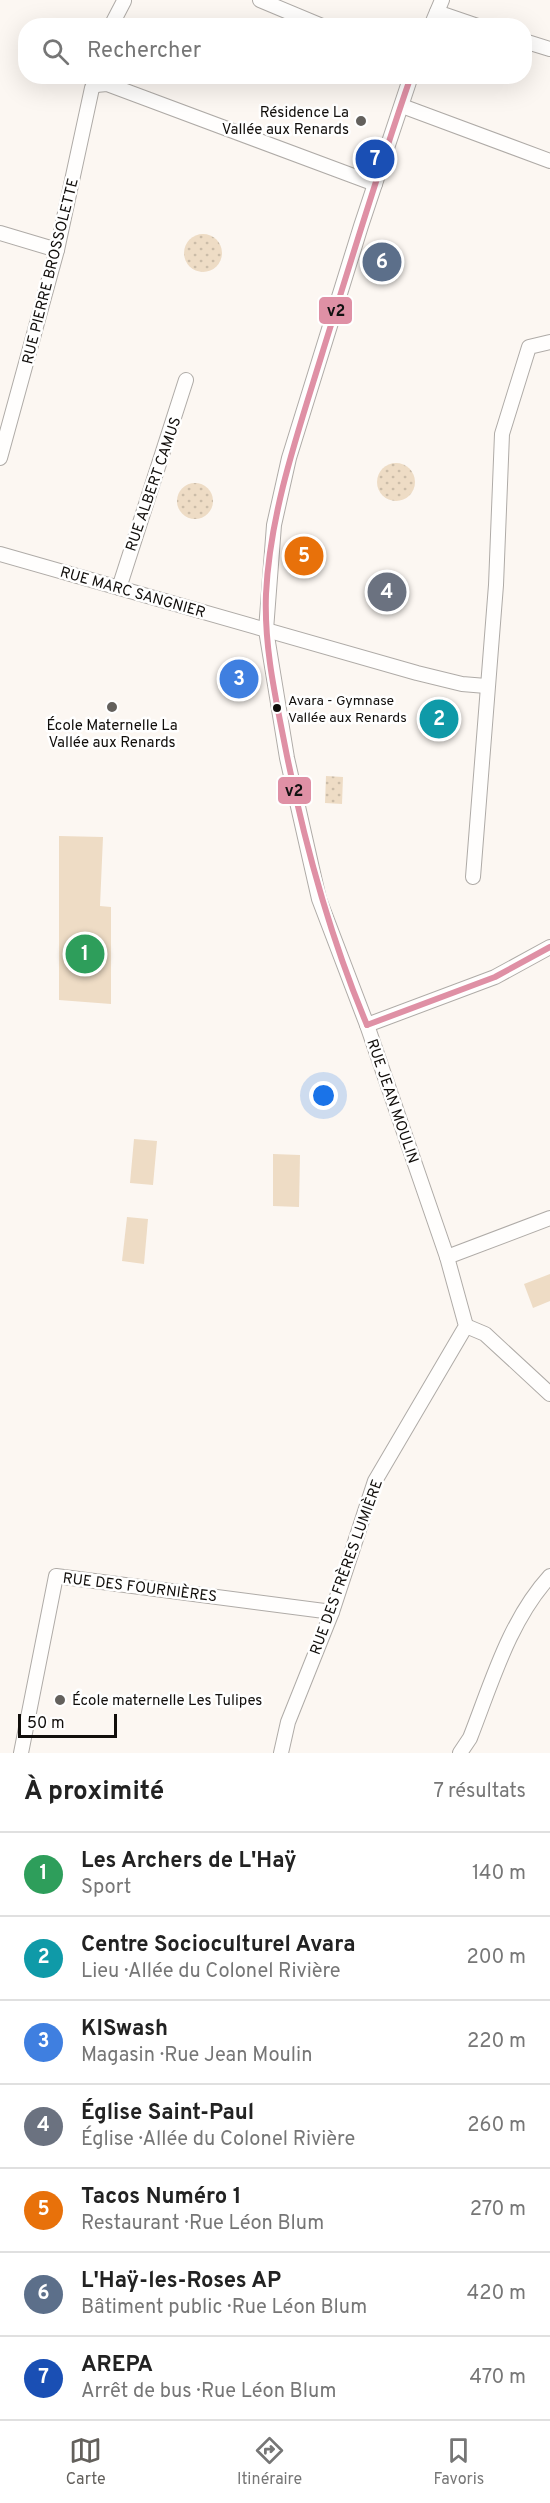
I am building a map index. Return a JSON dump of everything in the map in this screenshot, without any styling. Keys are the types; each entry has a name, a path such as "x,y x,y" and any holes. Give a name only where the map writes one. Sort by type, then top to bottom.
{"street":[{"path":"260,0 303,18"},
{"path":"115,18 124,1"},
{"path":"439,6 462,18"},
{"path":"532,43 550,49"},
{"name":"RUE PIERRE BROSSOLETTE","path":"0,458 57,250 94,84"},
{"path":"107,84 375,184"},
{"name":"RUE JEAN MOULIN","path":"409,84 375,184 290,458 274,525 266,630 276,700 313,876 447,1257"},
{"path":"402,106 550,161"},
{"path":"0,233 57,250"},
{"path":"473,877 486,686 496,585 501,446 505,417 530,347 550,342"},
{"name":"RUE ALBERT CAMUS","path":"119,588 186,380"},
{"name":"RUE MARC SANGNIER","path":"0,554 425,675 486,686"},
{"path":"367,1025 495,977 550,947"},
{"path":"550,1218 447,1257 466,1326 485,1334 550,1394"},
{"name":"RUE DES FRÈRES LUMIÈRE","path":"281,1753 288,1722 332,1612 375,1480 466,1326"},
{"name":"RUE DES FOURNIÈRES","path":"21,1753 56,1576 332,1612"},
{"path":"460,1753 470,1738 513,1631 530,1599 550,1576"}],"shaded area":[{"path":"203,234 216,240 222,253 216,266 203,272 190,266 184,253 190,240"},
{"path":"396,463 409,469 415,482 409,495 396,501 383,495 377,482 383,469"},
{"path":"195,483 208,488 213,501 208,514 195,519 182,514 177,501 182,488"},
{"path":"326,776 343,777 342,804 325,803"},
{"path":"59,836 103,837 100,906 111,907 111,1004 59,1000"},
{"path":"134,1139 157,1141 153,1185 130,1183"},
{"path":"273,1154 300,1155 299,1207 273,1206"},
{"path":"127,1217 148,1219 144,1264 122,1261"},
{"path":"550,1274 550,1301 533,1308 524,1284"}],"transit line":[{"name":"v2","path":"367,1025 329,922 300,817 271,670 266,594 273,533 295,443 365,215 408,84"},
{"name":"v2","path":"367,1025 495,977 550,947"}],"place":[{"name":"Résidence La Vallée aux Renards","path":"361,121"},
{"name":"AREPA","path":"375,159"},
{"name":"L'Haÿ-les-Roses AP","path":"382,262"},
{"name":"Tacos Numéro 1","path":"304,556"},
{"name":"Église Saint-Paul","path":"387,592"},
{"name":"KISwash","path":"239,679"},
{"name":"École Maternelle La Vallée aux Renards","path":"112,707"},
{"name":"Avara - Gymnase Vallée aux Renards","path":"277,708"},
{"name":"Centre Socioculturel Avara","path":"439,719"},
{"name":"Les Archers de L'Haÿ","path":"85,954"},
{"name":"École maternelle Les Tulipes","path":"60,1700"}]}
